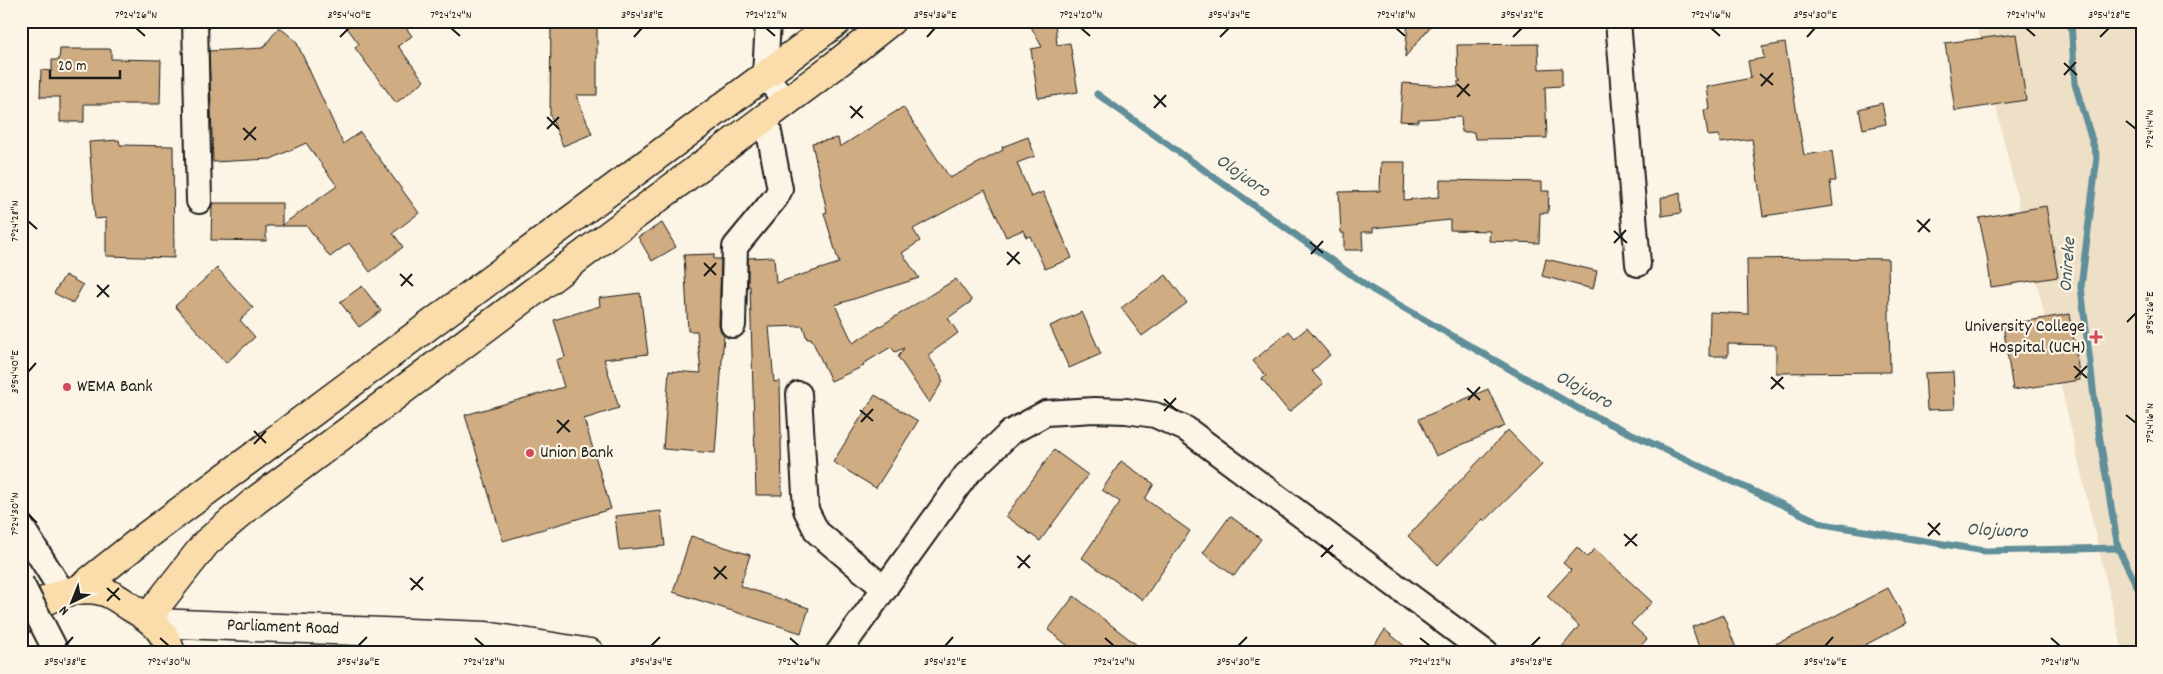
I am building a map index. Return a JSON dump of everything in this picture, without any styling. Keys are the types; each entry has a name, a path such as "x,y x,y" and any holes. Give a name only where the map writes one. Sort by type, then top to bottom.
{"highway":[{"path":"21,620 30,609 70,592 156,529 838,21"},
{"path":"152,620 206,543 255,501 891,21"},
{"path":"70,592 105,592 152,620 169,645 171,653"}],"main road":[{"name":"Parliament Road","path":"152,620 486,636 590,653"}],"street":[{"path":"195,21 199,202"},
{"path":"733,325 735,247 776,197 780,189 776,109 765,75 768,21"},
{"path":"1618,21 1638,264"},
{"path":"799,394 806,510 817,532 884,589"},
{"path":"838,653 966,475 1011,432 1046,413 1094,410 1126,411 1155,415 1186,430 1486,653"},
{"path":"21,526 70,592"},
{"path":"21,583 57,653"}],"shaded area":[{"name":"University College Hospital (UCH)","path":"1976,21 2142,21 2142,653 2123,653"}],"building":[{"path":"342,21 401,21 412,36 398,46 424,81 396,103 355,48 359,44"},
{"path":"551,21 597,21 597,95 576,95 592,134 563,146 550,115"},
{"path":"1028,21 1055,21 1057,45 1070,43 1078,92 1038,98 1031,49 1042,47"},
{"path":"1408,21 1435,21 1405,57"},
{"path":"279,27 296,41 343,144 360,132 419,213 393,233 403,247 370,272 349,243 330,257 307,226 266,226 266,241 211,240 212,203 282,203 282,225 337,186 306,143 271,159 213,162 209,51 263,48"},
{"path":"2016,34 2026,100 1955,111 1945,43"},
{"path":"1785,43 1804,155 1832,151 1836,181 1830,181 1833,206 1763,216 1752,139 1720,143 1719,135 1708,136 1704,110 1710,109 1707,87 1751,78 1748,61 1764,58 1762,47"},
{"path":"1538,44 1539,69 1562,68 1562,86 1545,87 1547,138 1475,139 1474,132 1462,132 1461,117 1418,119 1418,122 1400,121 1403,83 1458,87 1458,81 1461,81 1458,78 1457,45"},
{"path":"60,49 111,49 111,59 161,60 160,104 84,104 84,122 60,122 60,97 40,97 41,70 52,71 52,60 59,60"},
{"path":"1882,103 1886,124 1863,129 1859,109"},
{"path":"903,107 950,178 1003,150 1002,147 1028,137 1035,156 1017,163 1031,197 1043,192 1072,258 1045,269 1030,236 1026,237 1023,230 1006,237 985,190 913,229 920,241 902,253 919,278 835,305 853,343 956,279 972,301 948,318 958,333 928,355 943,381 929,403 898,357 904,348 895,352 891,347 863,364 864,366 831,381 811,338 807,339 803,326 769,327 774,382 780,381 782,495 756,495 748,258 774,257 776,283 839,263 824,213 827,212 812,143 838,138 840,147"},
{"path":"119,140 120,145 173,146 174,258 106,256 106,218 95,219 89,142"},
{"path":"1381,162 1405,162 1404,200 1439,197 1440,180 1542,182 1542,191 1549,191 1548,213 1540,213 1539,243 1489,241 1490,231 1450,230 1450,220 1373,228 1373,232 1362,232 1363,250 1344,250 1344,233 1341,233 1339,192 1380,191"},
{"path":"1680,192 1681,213 1662,216 1661,198"},
{"path":"2046,206 2058,277 1991,287 1979,218"},
{"path":"662,223 676,247 652,261 638,237"},
{"path":"714,254 714,259 721,259 719,325 724,335 715,453 663,449 669,371 701,373 697,331 688,331 684,255"},
{"path":"1546,259 1597,271 1593,289 1542,276"},
{"path":"1747,259 1888,259 1890,372 1776,373 1776,345 1728,344 1728,356 1709,356 1710,312 1748,314"},
{"path":"217,268 253,308 240,320 255,337 226,363 175,306"},
{"path":"65,275 83,285 73,303 54,293"},
{"path":"1166,275 1187,303 1142,336 1121,308"},
{"path":"362,286 381,311 359,327 340,302"},
{"path":"640,293 648,354 604,359 619,408 584,419 611,509 503,541 465,415 564,387 556,360 565,357 554,320 600,306 599,298"},
{"path":"1082,312 1101,354 1069,368 1050,326"},
{"path":"2070,314 2080,380 2013,390 2003,325"},
{"path":"1307,328 1330,355 1312,371 1323,384 1289,412 1262,379 1266,376 1253,361 1289,331 1295,338"},
{"path":"1953,372 1955,409 1927,410 1925,373"},
{"path":"1488,389 1505,426 1436,456 1419,419"},
{"path":"875,395 918,421 876,488 833,462"},
{"path":"1508,430 1542,465 1485,521 1483,519 1438,565 1408,536"},
{"path":"1054,450 1088,475 1040,541 1006,516"},
{"path":"1121,461 1154,484 1145,499 1190,531 1143,600 1082,558 1120,502 1102,490"},
{"path":"661,511 665,546 619,550 615,516"},
{"path":"1230,516 1261,539 1234,576 1203,553"},
{"path":"691,536 750,555 740,586 809,608 801,633 673,592"},
{"path":"1577,547 1587,557 1595,549 1652,602 1631,624 1647,639 1634,653 1557,653 1579,626 1547,596 1571,570 1563,563"},
{"path":"1888,588 1907,623 1850,653 1754,653 1808,630"},
{"path":"1074,596 1147,653 1077,653 1048,630"},
{"path":"1723,615 1738,653 1701,653 1692,627"},
{"path":"1385,630 1413,653 1368,653"}],"waterway":[{"name":"Onireke","path":"2071,21 2075,84 2097,157 2081,287 2097,422 2118,548 2142,596"},
{"name":"Olojuoro","path":"1097,94 1373,290 1579,409 1823,524 1985,551 2118,548"}],"place":[{"name":"University College Hospital (UCH)","path":"2096,337"},
{"name":"WEMA Bank","path":"67,387"},
{"name":"Union Bank","path":"530,453"}]}
